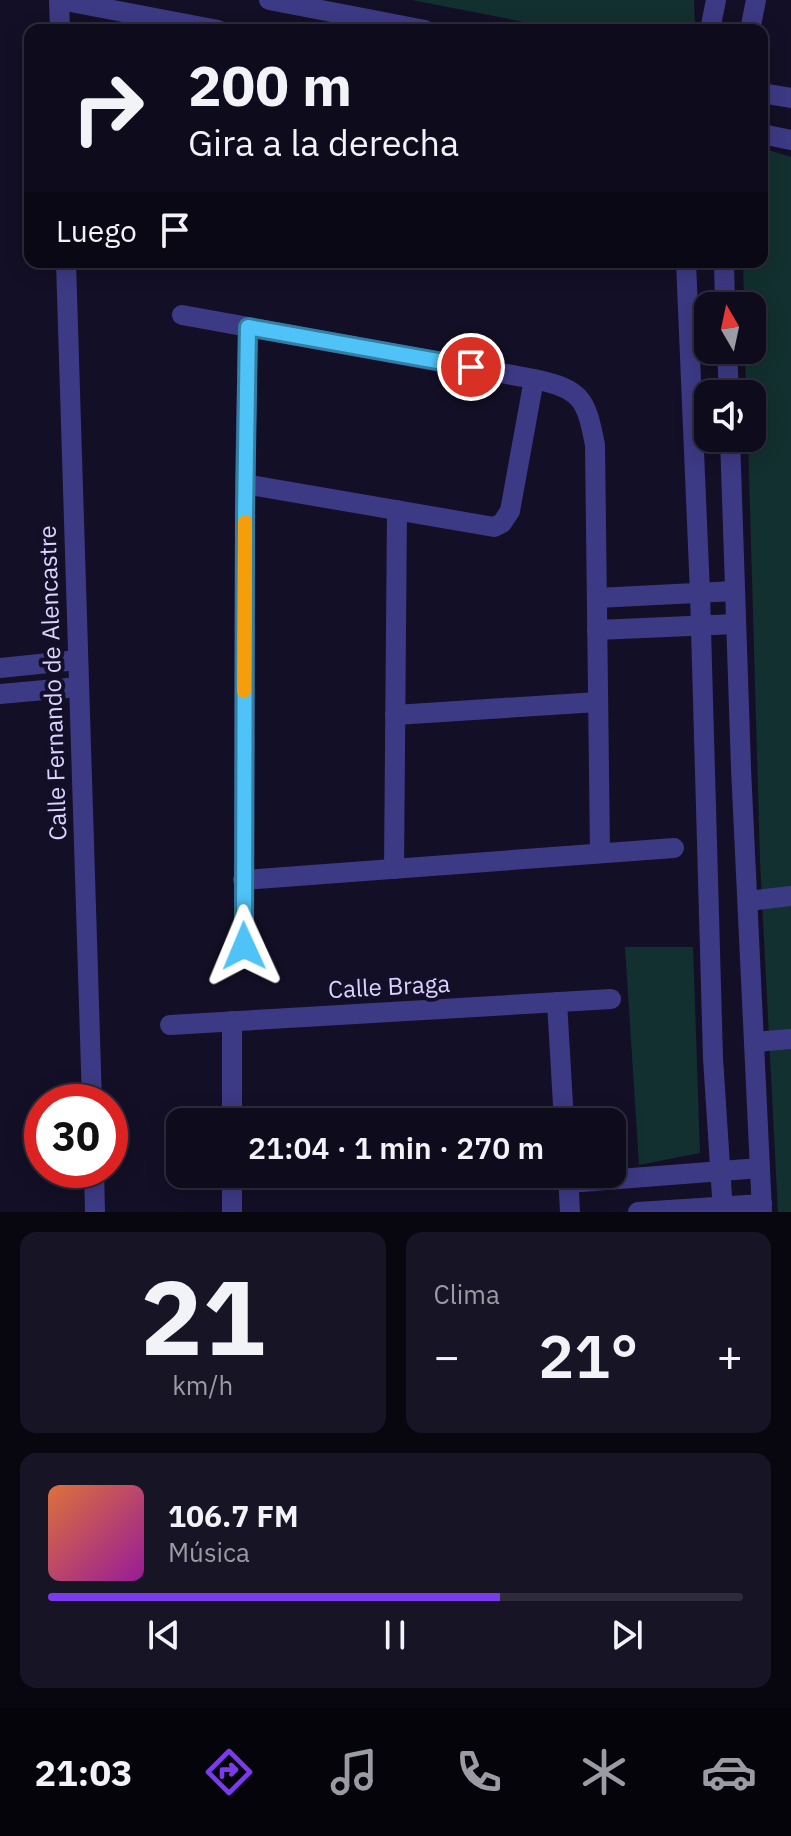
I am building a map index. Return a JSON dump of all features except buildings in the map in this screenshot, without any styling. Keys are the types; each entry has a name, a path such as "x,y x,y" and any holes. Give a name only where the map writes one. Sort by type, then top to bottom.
{"street":[{"path":"60,24 60,0 186,24"},
{"path":"269,0 394,24"},
{"path":"711,24 716,0"},
{"path":"751,24 756,0"},
{"path":"768,94 791,98"},
{"path":"768,135 791,140"},
{"name":"Calle Fernando de Alencastre","path":"66,268 91,1084"},
{"path":"686,268 700,593 713,1058 723,1209"},
{"path":"724,268 725,292"},
{"path":"182,315 534,379 562,385 573,390 581,400 591,421 595,445 600,853"},
{"path":"244,946 248,327"},
{"path":"245,484 494,527 502,523 510,511 534,379"},
{"path":"638,1212 762,1208 730,452"},
{"path":"394,869 397,510"},
{"path":"597,598 735,591"},
{"path":"597,630 736,624"},
{"path":"0,668 77,660"},
{"path":"0,694 78,687"},
{"path":"395,715 598,702"},
{"path":"243,880 674,848"},
{"path":"748,901 791,896"},
{"name":"Calle Braga","path":"170,1025 611,999"},
{"path":"557,1002 563,1108"},
{"path":"232,1021 232,1108"},
{"path":"754,1042 791,1039"},
{"path":"626,1176 760,1168"},
{"path":"94,1188 95,1212"},
{"path":"232,1188 232,1212"},
{"path":"569,1188 570,1212"}],"green space":[{"path":"412,0 694,0 695,24 534,24"},
{"path":"768,150 791,157 791,1212 778,1212 760,861 748,452 766,452 766,380 746,380 745,364 766,364 766,292 744,292 743,268 768,268"},
{"path":"625,947 693,947 700,1153 639,1165"}],"slow traffic":[{"path":"244,691 245,522"}],"route":[{"path":"244,946 248,327 471,367"}]}
